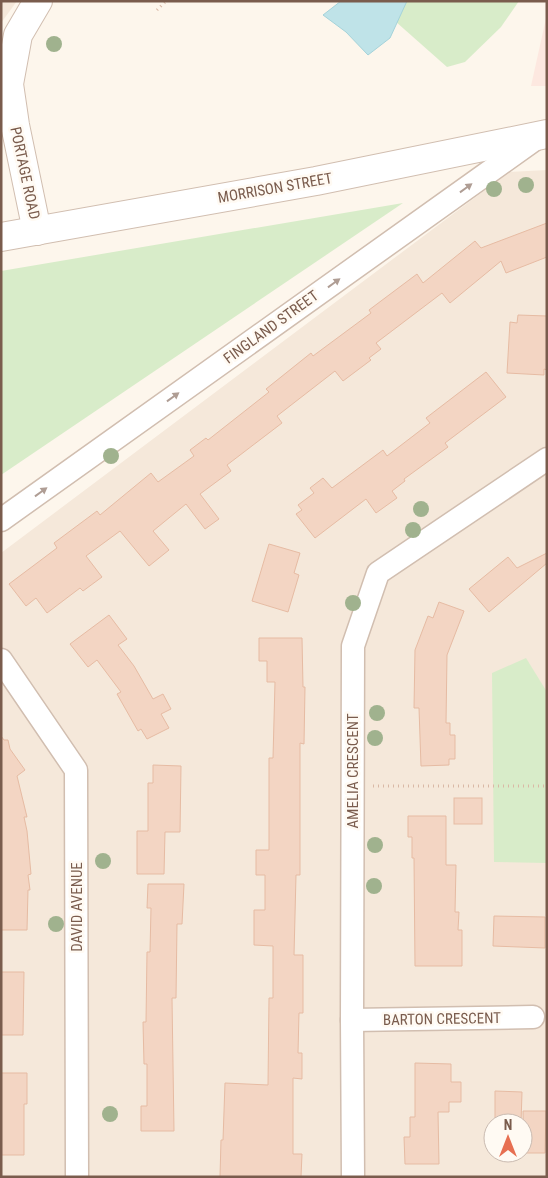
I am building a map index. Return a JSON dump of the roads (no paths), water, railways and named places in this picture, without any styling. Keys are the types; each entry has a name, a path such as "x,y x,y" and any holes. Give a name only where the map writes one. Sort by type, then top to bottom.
{"street":[{"name":"PORTAGE ROAD","path":"37,230 15,125 9,84 18,35 38,1"},
{"name":"MORRISON STREET","path":"1,237 316,182 544,135"},
{"name":"FINGLAND STREET","path":"1,520 544,135"},
{"name":"AMELIA CRESCENT","path":"352,1177 353,646 378,573 547,459"},
{"name":"DAVID AVENUE","path":"1,660 76,770 77,1177"},
{"name":"BARTON CRESCENT","path":"352,1020 533,1017"}],"water":[{"path":"341,1 407,1 390,38 368,55 346,32 323,15"}]}
